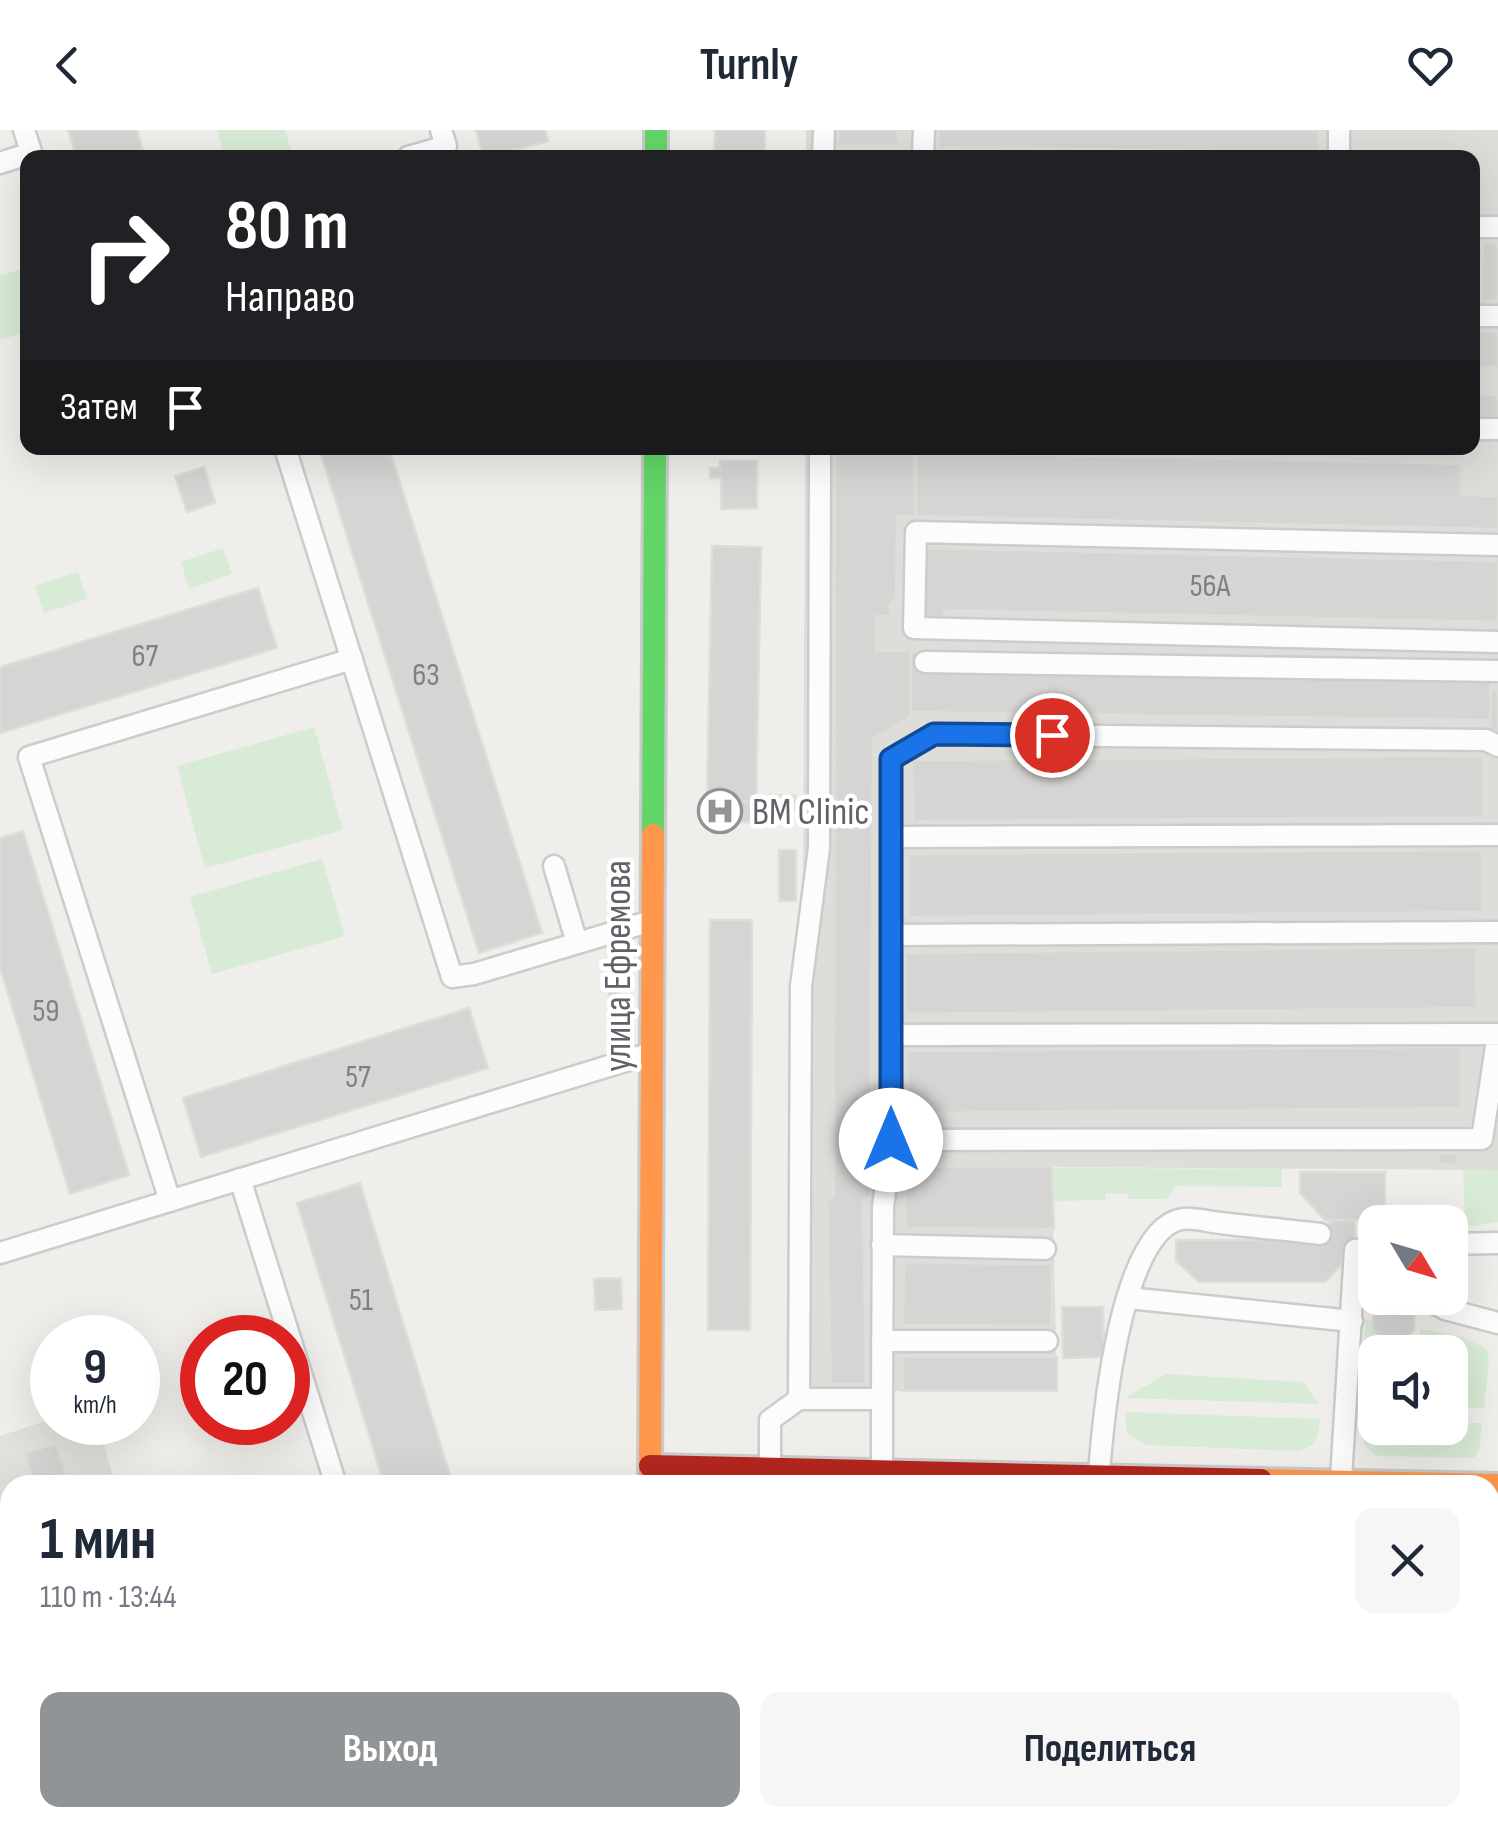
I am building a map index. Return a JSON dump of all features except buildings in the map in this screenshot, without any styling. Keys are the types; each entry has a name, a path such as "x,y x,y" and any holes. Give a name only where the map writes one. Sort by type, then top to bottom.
{"street":[{"name":"улица Ефремова","path":"650,1475 654,455"},
{"path":"665,1475 770,1468 1055,1475"}],"lane":[{"path":"432,150 446,146 441,130"},
{"path":"287,455 452,977 474,974 652,921"},
{"path":"799,1400 800,986 819,848 820,455"},
{"path":"1498,545 916,532 914,628 1498,642"},
{"path":"170,1201 29,757 352,659"},
{"path":"925,662 1498,671"},
{"path":"882,1471 883,1208 891,1140 891,759 934,734 1486,740 1498,746"},
{"path":"891,837 1498,835"},
{"path":"554,866 577,943"},
{"path":"891,935 1498,932"},
{"path":"891,1035 1498,1034 1482,1139 891,1140"},
{"path":"0,1252 652,1053"},
{"path":"240,1179 333,1475"},
{"path":"1098,1475 1104,1405 1128,1298 1140,1255 1160,1230 1181,1219 1320,1234"},
{"path":"1468,1244 1498,1243"},
{"path":"882,1245 1045,1249"},
{"path":"1342,1475 1343,1411 1358,1288"},
{"path":"1128,1298 1352,1321"},
{"path":"1467,1315 1498,1323"},
{"path":"882,1341 1047,1341"},
{"path":"770,1468 770,1420 799,1400 882,1399"}],"shaded area":[{"path":"806,130 1498,130 1498,1170 1052,1167 1057,1391 801,1391 805,455 1480,455 1480,150 806,150"},
{"path":"30,1426 30,1445 104,1445 113,1475 0,1475 0,1436"}],"green space":[{"path":"217,130 285,130 291,150 223,150"},
{"path":"20,270 20,334 0,340 0,276"},
{"path":"223,548 232,574 189,589 181,562"},
{"path":"78,572 87,599 44,613 35,586"},
{"path":"314,727 343,830 205,868 177,766"},
{"path":"322,859 345,936 212,974 190,897"},
{"path":"1052,1168 1282,1169 1282,1187 1176,1186 1166,1199 1129,1199 1128,1194 1106,1193 1105,1200 1053,1201"},
{"path":"1463,1170 1498,1170 1498,1222 1472,1226 1468,1224 1468,1205 1464,1205"},
{"path":"1365,1318 1389,1335 1364,1335"},
{"path":"1420,1329 1452,1335 1420,1335"},
{"path":"1468,1340 1486,1349 1489,1359 1484,1408 1468,1408"},
{"path":"1166,1374 1303,1382 1319,1404 1125,1398"},
{"path":"1125,1412 1320,1419 1316,1441 1297,1451 1147,1445 1127,1434"},
{"path":"1468,1423 1482,1423 1479,1451 1474,1458 1375,1456 1365,1445 1468,1445"}],"traffic: fast":[{"path":"656,130 656,150"},
{"path":"653,835 655,455"}],"traffic: slow":[{"path":"650,1475 653,835"}],"traffic: jam":[{"path":"650,1466 1043,1475"}],"place":[{"name":"BM Clinic","path":"720,811"}],"route":[{"path":"891,1140 891,759 934,734 1052,735"}]}
